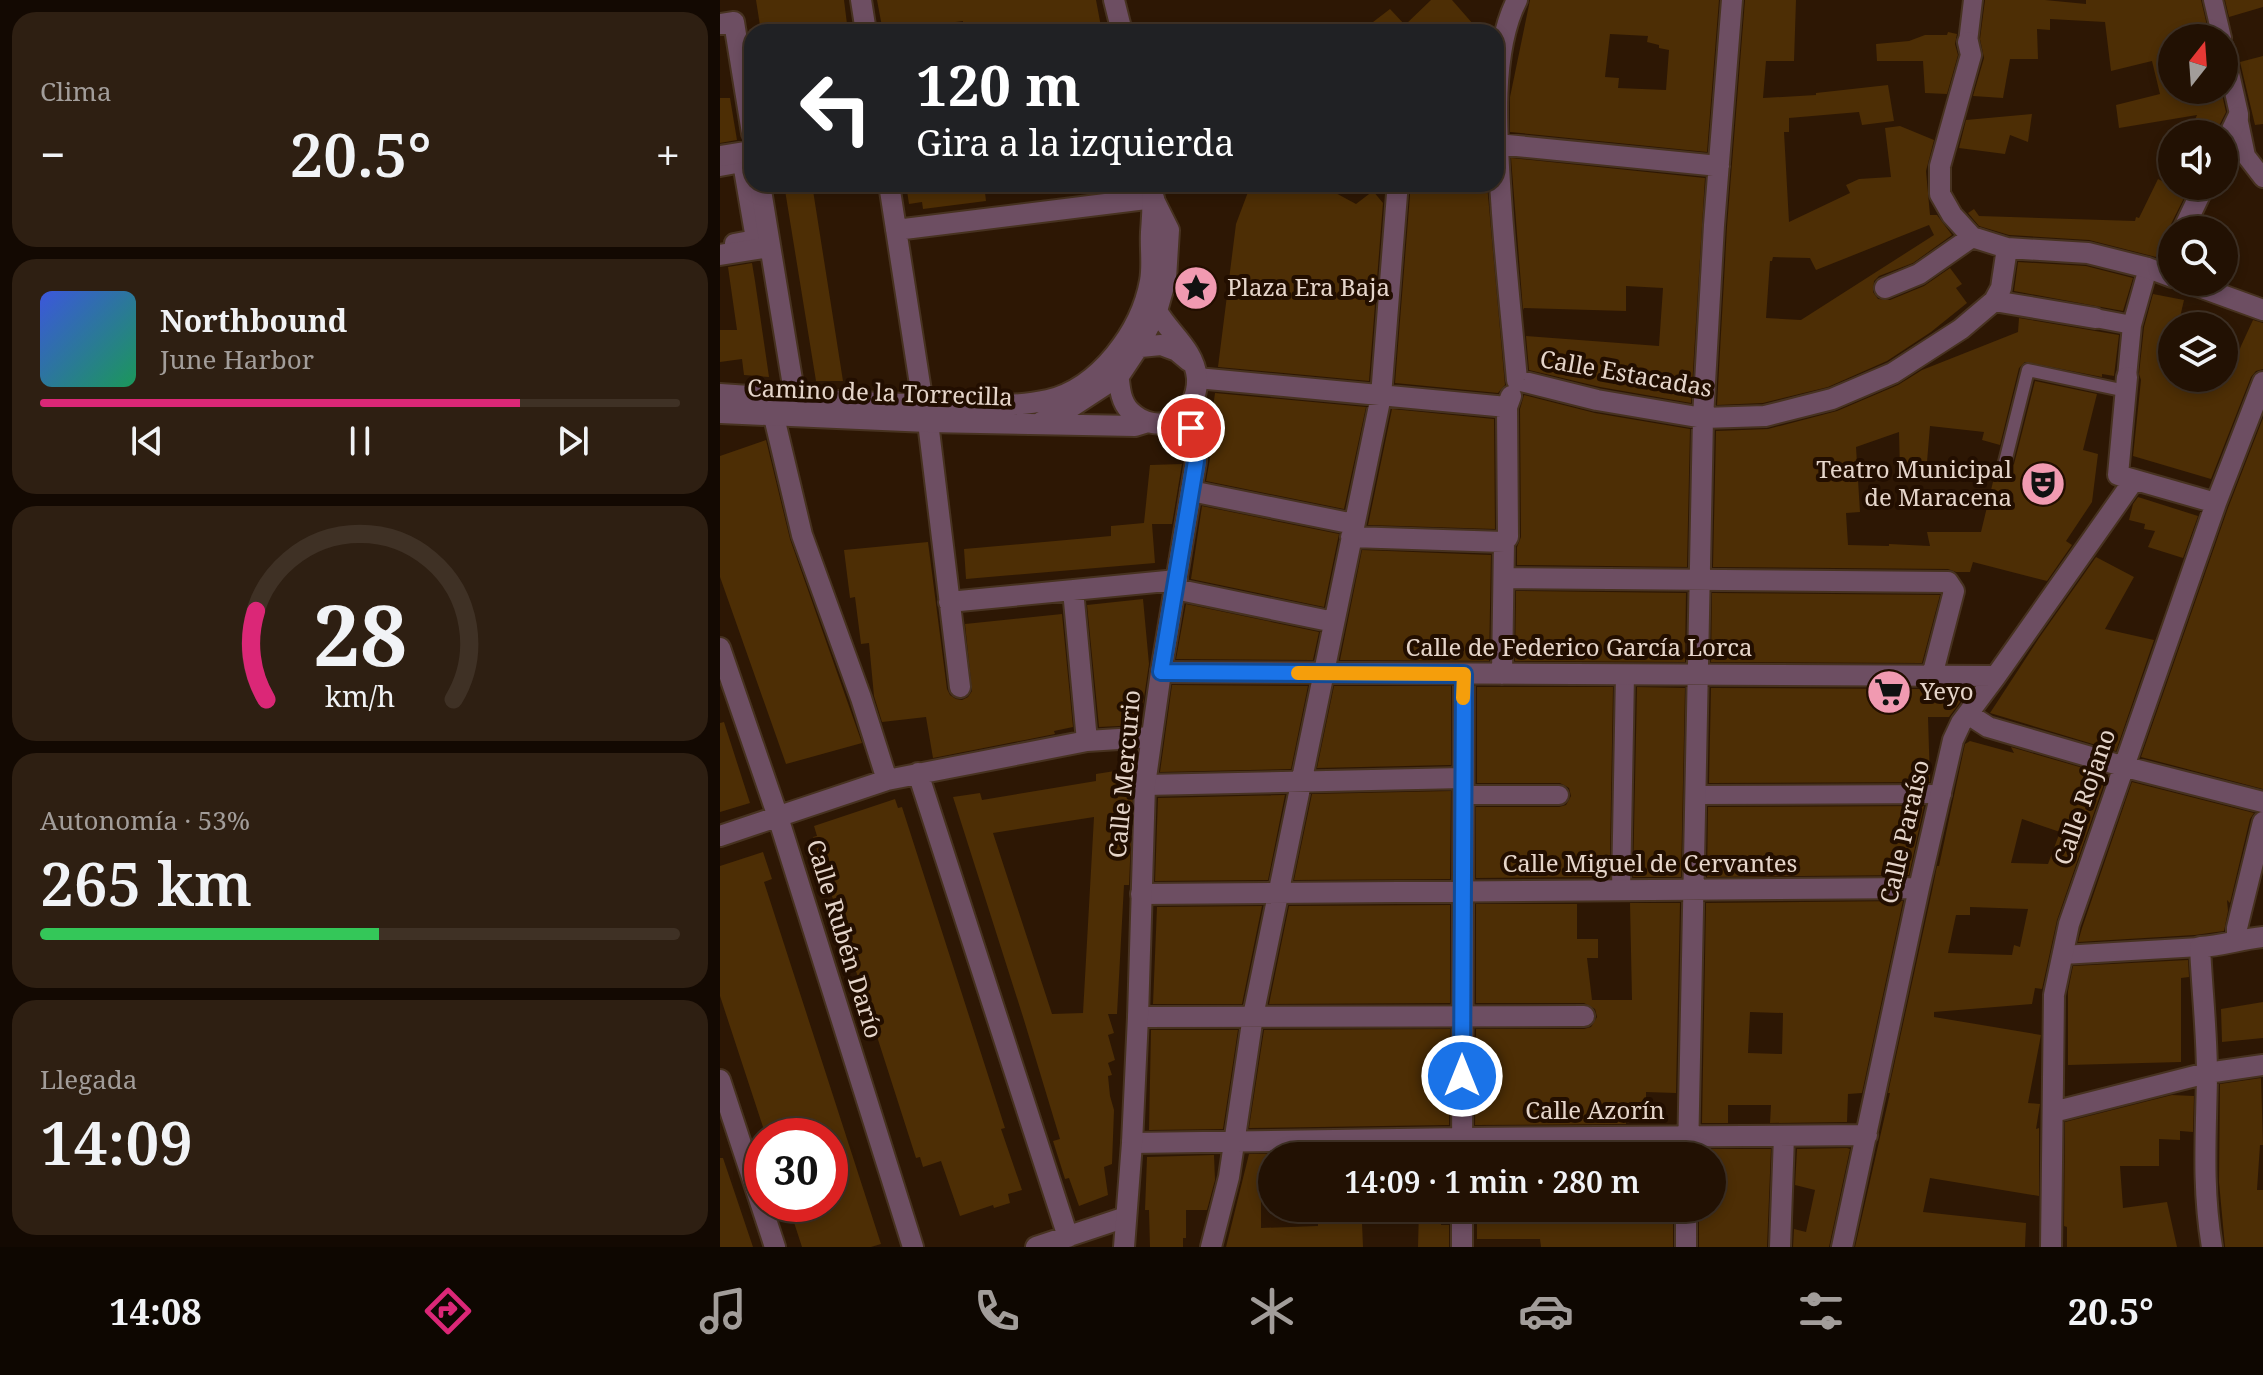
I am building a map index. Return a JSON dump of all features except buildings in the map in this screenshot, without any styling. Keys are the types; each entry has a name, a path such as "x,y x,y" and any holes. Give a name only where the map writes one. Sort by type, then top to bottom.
{"street":[{"path":"861,0 865,24"},
{"path":"1117,0 1121,24"},
{"name":"Calle Estacadas","path":"1504,44 1517,0"},
{"path":"1688,1142 1703,418 1732,0"},
{"path":"1973,0 1968,42 1971,55 1940,166 1940,194 1952,215 1972,237 2007,248 2088,253 2158,272"},
{"path":"2213,0 2219,24"},
{"path":"720,24 734,22 744,84"},
{"path":"2237,104 2246,156 2263,178"},
{"path":"1504,145 1719,166"},
{"path":"720,156 744,152"},
{"path":"720,167 742,163 744,175"},
{"path":"720,245 755,239 747,192"},
{"path":"761,192 795,398"},
{"path":"890,192 926,413 960,687"},
{"path":"896,230 1145,192"},
{"path":"1152,192 1150,278 1146,299 1123,357 1121,396 1130,411 1148,422 1165,424 1184,415 1192,403 1194,370 1185,345 1157,311"},
{"path":"1123,357 1157,311 1166,279 1169,230 1152,192"},
{"name":"Calle Estacadas","path":"1501,192 1517,380 1597,400 1703,418 1765,416 1832,399 1893,373 1961,329 1994,301"},
{"path":"1211,1247 1229,1177 1253,1016 1381,396 1397,194"},
{"path":"1885,288 1919,274 1972,237"},
{"path":"720,255 770,247"},
{"path":"2007,248 2001,288 1994,301 2132,325"},
{"path":"2158,278 2132,325 2118,475 2216,503"},
{"path":"2234,296 2262,304"},
{"path":"926,413 1050,400 1123,357 1161,345 1177,351 1194,370 1381,396 1507,407"},
{"name":"Camino de la Torrecilla","path":"1038,424 1070,408 1123,357"},
{"path":"1502,674 1504,542 1508,537 1507,407 1517,380"},
{"name":"Calle Rojano","path":"2051,1247 2054,995 2069,924 2216,503 2263,382"},
{"name":"Camino de la Torrecilla","path":"720,394 795,398 1038,424 1135,426 1148,422"},
{"name":"Camino de la Torrecilla","path":"720,413 774,417 926,413"},
{"name":"Calle Mercurio","path":"1124,1247 1138,1017 1145,785 1196,461 1196,438 1184,415"},
{"path":"774,417 802,535 887,780"},
{"name":"Calle Paraíso","path":"1842,1247 1953,740 1968,714 2134,480"},
{"path":"1191,491 1353,530 1504,542"},
{"path":"1504,578 1948,582 1954,591 1932,676"},
{"path":"949,602 1073,590 1176,585 1334,622"},
{"path":"1073,590 1087,741"},
{"name":"Calle Rubén Darío","path":"720,648 778,817 913,1247"},
{"name":"Calle de Federico García Lorca","path":"1161,672 1996,676"},
{"path":"1462,1142 1464,674"},
{"path":"1621,890 1625,674"},
{"path":"1968,714 1988,727 2263,802"},
{"path":"720,836 887,780 1087,741 1151,737"},
{"path":"918,773 1068,1237"},
{"path":"1145,785 1302,782 1463,787 1559,795"},
{"path":"1695,795 1942,794"},
{"path":"2237,940 2237,928 2263,822"},
{"name":"Calle Miguel de Cervantes","path":"1141,894 1919,888"},
{"path":"2062,955 2219,946 2263,937"},
{"path":"2200,947 2207,1073 2204,1173 2212,1247"},
{"path":"1138,1017 1584,1016"},
{"path":"2053,1112 2207,1073 2263,1065"},
{"path":"720,1080 775,1247"},
{"name":"Calle Azorín","path":"1726,1142 1784,1136 1867,1135"},
{"path":"1780,1247 1784,1136"},
{"name":"Calle Azorín","path":"1132,1143 1258,1143"},
{"path":"1036,1247 1126,1217"},
{"path":"1462,1222 1462,1247"},
{"path":"1686,1222 1686,1247"}],"lane":[{"path":"2005,462 2028,370 2126,384"}],"slow traffic":[{"path":"1298,673 1464,674 1463,698"}],"place":[{"name":"Plaza Era Baja","path":"1196,288"},
{"name":"Teatro Municipal de Maracena","path":"2043,484"},
{"name":"Yeyo","path":"1889,692"}],"route":[{"path":"1191,428 1196,438 1196,461 1161,672 1464,674 1462,1076"}]}
